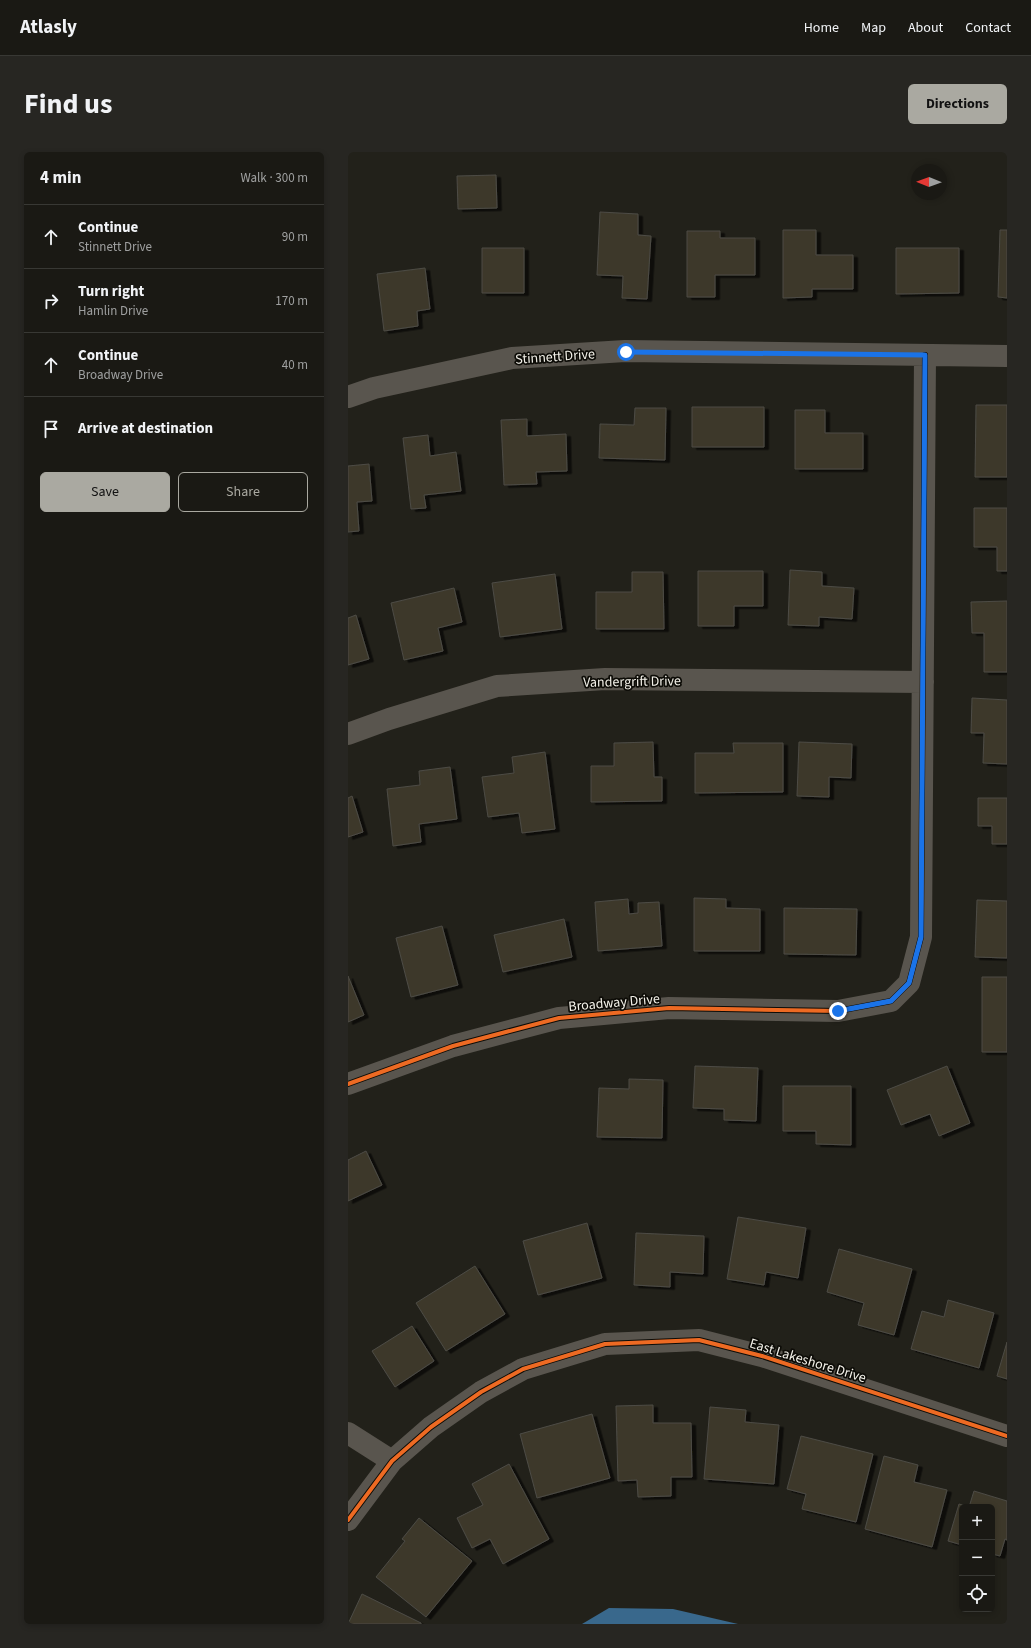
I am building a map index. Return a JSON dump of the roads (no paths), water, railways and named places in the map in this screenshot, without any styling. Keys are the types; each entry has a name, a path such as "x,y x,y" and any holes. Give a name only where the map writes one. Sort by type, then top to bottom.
{"street":[{"name":"Stinnett Drive","path":"348,397 374,388 512,358 626,352 1007,356"},
{"name":"Broadway Drive","path":"348,1084 453,1046 559,1018 669,1008 838,1011 891,1001 909,983 921,937 925,355"},
{"name":"Vandergrift Drive","path":"348,734 389,719 497,686 605,679 923,682"},
{"name":"East Lakeshore Drive","path":"348,1520 392,1461 431,1427 481,1392 523,1369 605,1344 699,1340 762,1356 1007,1436"},
{"path":"348,1433 392,1461"}],"water":[{"path":"609,1608 673,1609 738,1624 582,1624"}]}
